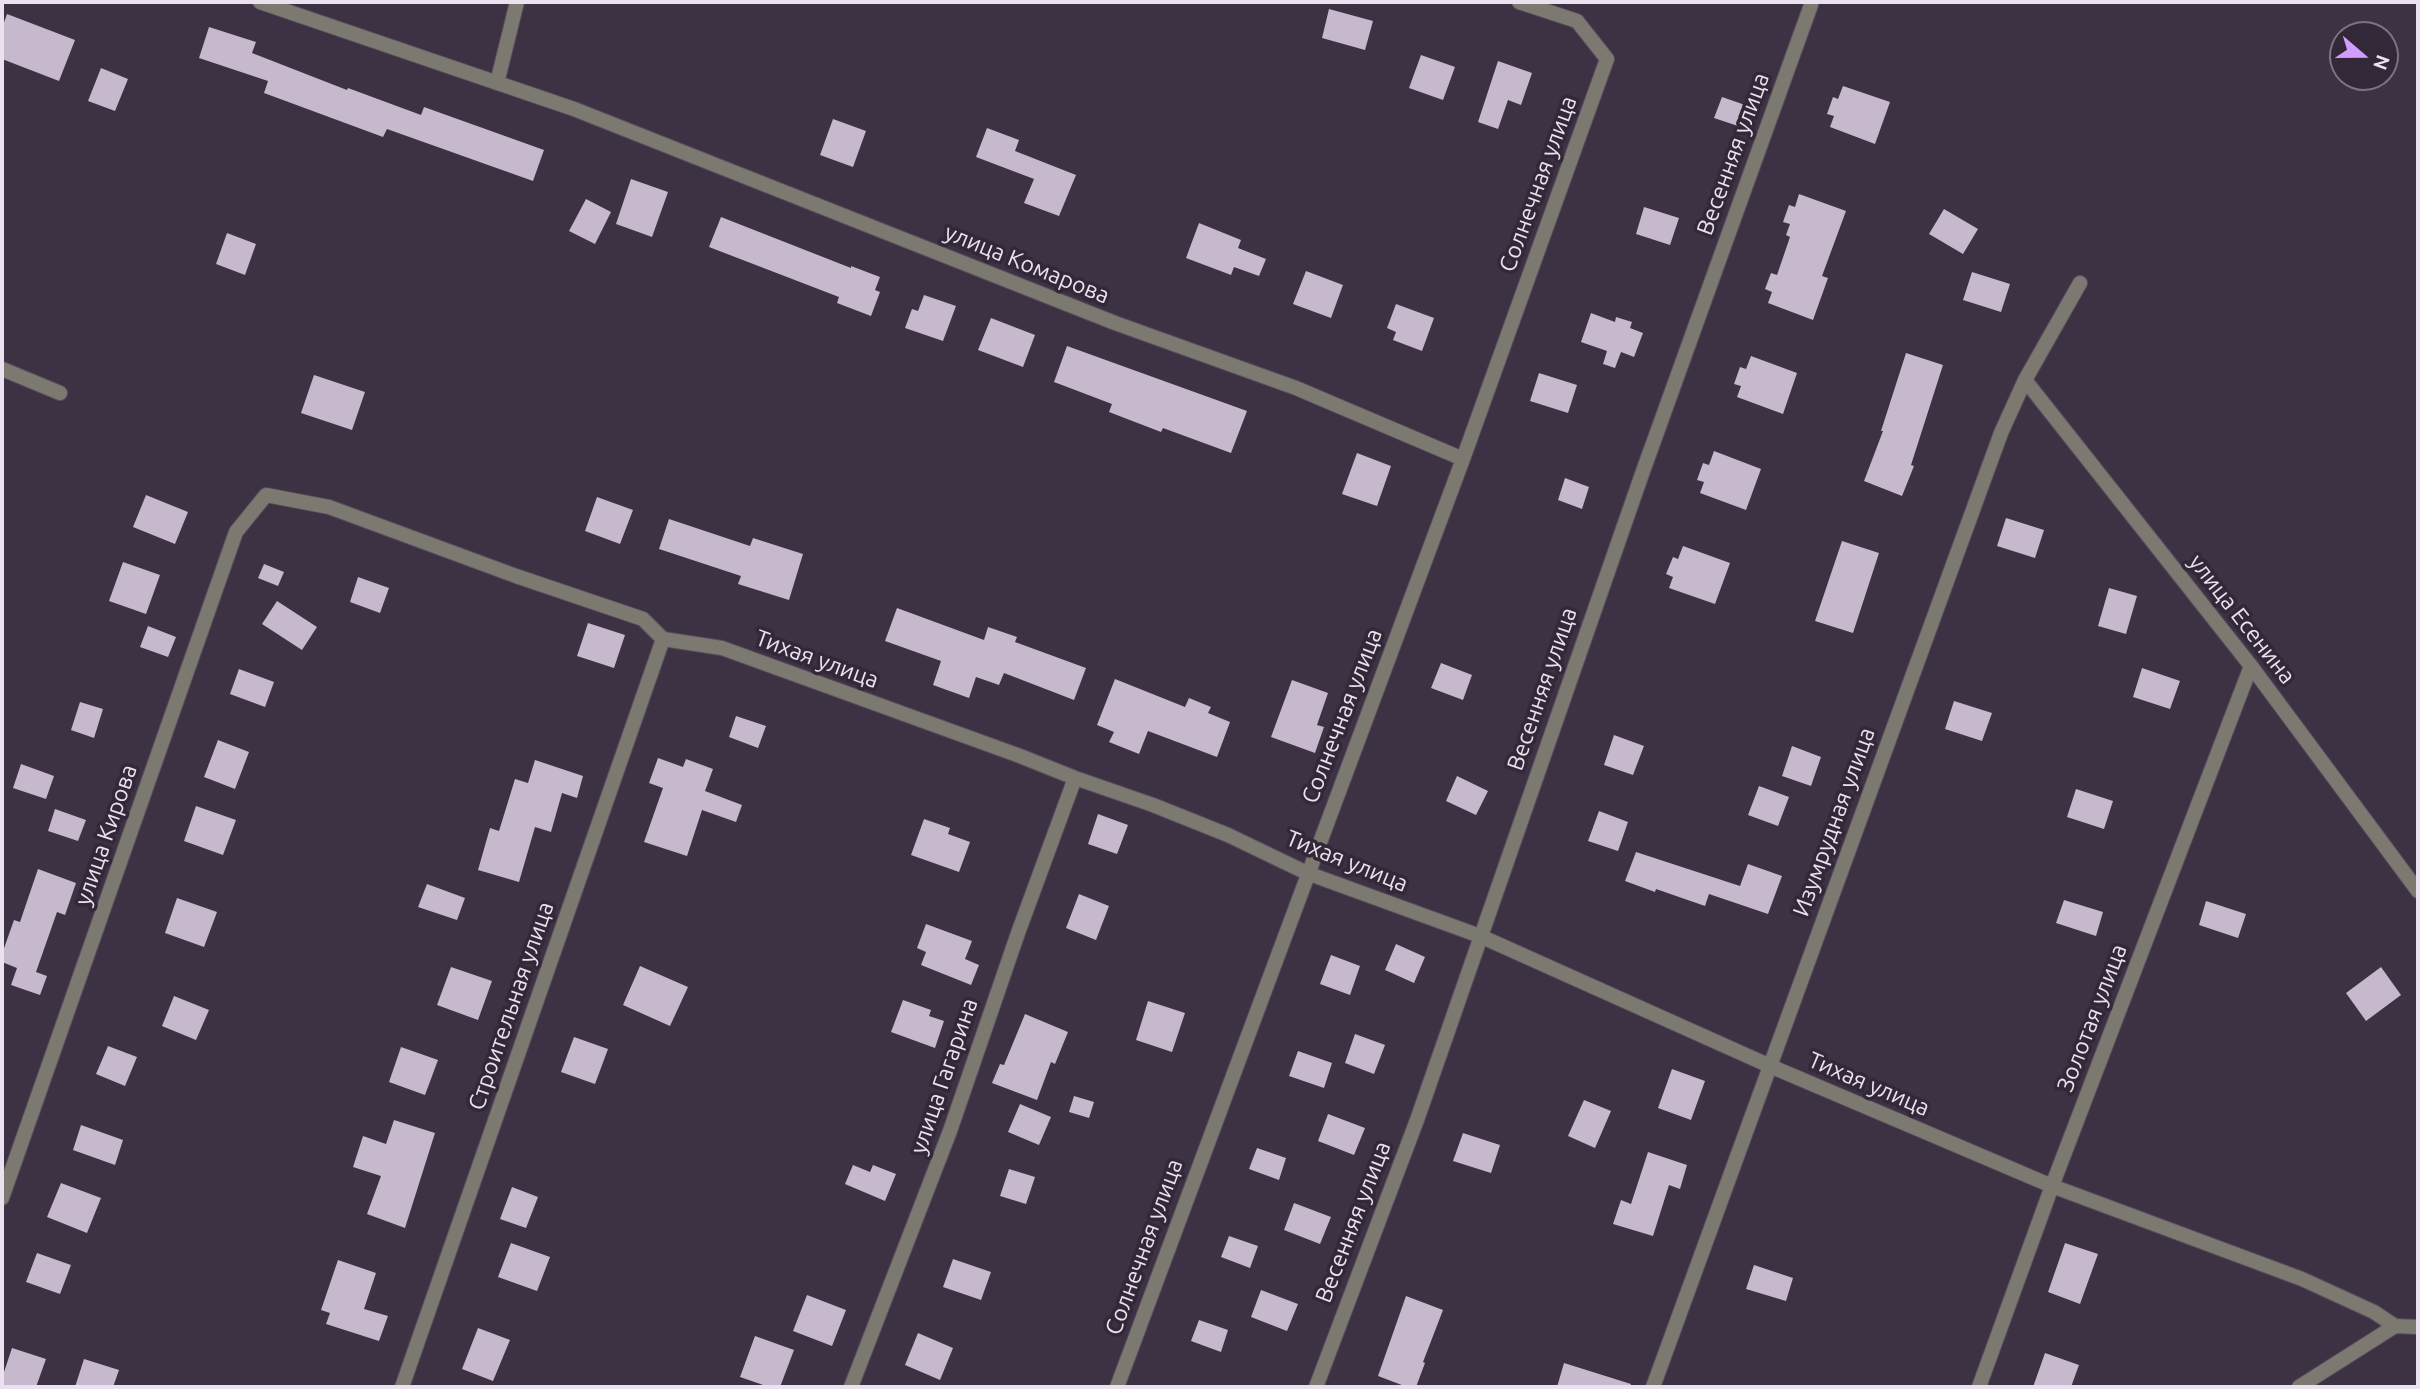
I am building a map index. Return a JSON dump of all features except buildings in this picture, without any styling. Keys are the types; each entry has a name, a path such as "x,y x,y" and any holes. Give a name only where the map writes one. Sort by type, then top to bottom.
{"street":[{"name":"улица Комарова","path":"260,2 574,109 1115,323 1296,388 1463,459"},
{"path":"497,83 517,2"},
{"name":"Солнечная улица","path":"1117,1387 1463,459 1607,59 1577,21 1518,2"},
{"name":"Весенняя улица","path":"1316,1387 1417,1120 1637,486 1811,5"},
{"name":"Изумрудная улица","path":"1653,1387 2000,433 2025,380 2080,283"},
{"path":"2,369 61,393"},
{"name":"улица Есенина","path":"2025,380 2251,666 2418,891"},
{"name":"улица Кирова","path":"2,1198 236,532 266,495 330,507 516,576 643,619 663,639"},
{"name":"Тихая улица","path":"663,639 722,648 1074,778 1153,804 1228,835 1307,873 1480,936 1770,1066 2052,1186 2302,1279 2374,1312 2395,1326"},
{"name":"Строительная улица","path":"402,1387 663,639"},
{"name":"Золотая улица","path":"1979,1387 2052,1186 2251,666"},
{"name":"улица Гагарина","path":"851,1387 950,1131 1074,778"},
{"path":"2299,1387 2395,1326 2418,1327"}]}
